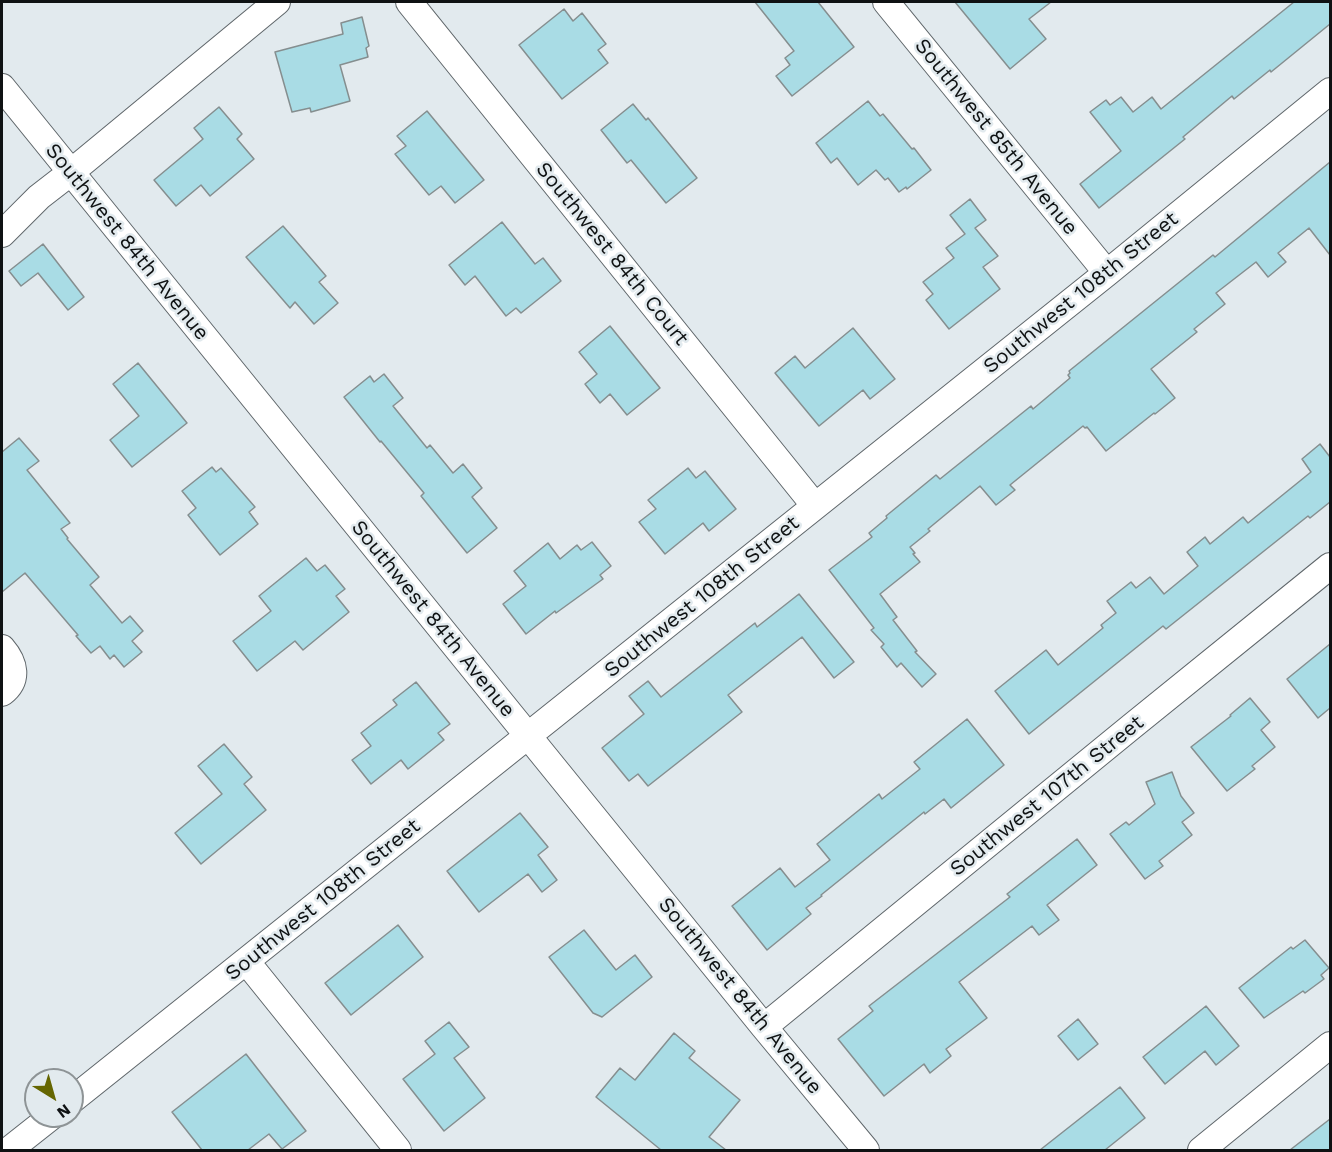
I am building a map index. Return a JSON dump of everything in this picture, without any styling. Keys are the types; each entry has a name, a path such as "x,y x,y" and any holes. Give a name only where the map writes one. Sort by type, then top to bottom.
{"street":[{"path":"2,234 39,197 277,2"},
{"name":"Southwest 84th Court","path":"409,2 815,506"},
{"name":"Southwest 85th Avenue","path":"886,2 1107,273"},
{"name":"Southwest 84th Avenue","path":"2,87 866,1150"},
{"name":"Southwest 108th Street","path":"84,1090 1107,273 1330,91"},
{"path":"2,211 15,204 39,197"},
{"name":"Southwest 107th Street","path":"764,1027 1330,566"},
{"path":"2,648 13,668 13,678 10,686 2,693"},
{"path":"246,961 398,1150"},
{"path":"1201,1150 1330,1045"},
{"path":"9,1150 37,1128"}],"building":[{"path":"755,2 818,2 854,47 792,96 776,76 790,65 785,58 794,51"},
{"path":"955,2 1051,2 1029,19 1046,39 1010,69"},
{"path":"1294,2 1330,2 1330,24 1271,72 1270,70 1234,99 1232,96 1183,137 1185,139 1099,208 1080,184 1121,151 1090,112 1106,100 1110,105 1121,97 1133,112 1152,97 1161,109"},
{"path":"564,9 573,21 582,13 606,44 598,50 608,63 562,99 519,45"},
{"path":"362,17 369,46 366,48 368,57 340,65 350,101 311,112 310,108 292,112 275,52 343,34 341,23"},
{"path":"868,101 880,116 883,114 931,170 907,189 906,187 899,192 888,178 885,180 876,170 858,185 837,158 831,163 816,143"},
{"path":"633,104 646,120 648,118 697,178 666,203 631,160 627,163 601,130"},
{"path":"219,107 242,134 237,139 254,159 210,196 201,185 176,206 154,180 203,139 194,128"},
{"path":"427,111 484,180 455,203 441,186 429,195 395,154 406,146 397,136"},
{"path":"1330,162 1330,255 1309,228 1278,253 1286,262 1268,277 1256,262 1216,293 1225,304 1194,329 1197,332 1151,369 1175,398 1106,451 1087,427 1083,426 1010,485 1015,490 996,505 980,486 910,547 920,562 880,594 897,617 893,620 917,651 915,652 936,674 922,687 901,663 897,667 881,647 884,644 871,630 874,628 829,570 872,537 869,533 887,518 886,516 936,475 940,479 1031,406 1033,409 1070,378 1069,371 1213,255 1215,257"},
{"path":"970,199 986,220 975,228 998,256 983,267 1000,289 949,329 926,300 933,294 923,282 954,258 946,248 965,234 950,215"},
{"path":"502,222 535,264 543,258 561,281 521,313 516,308 506,316 475,276 465,285 449,265"},
{"path":"283,226 326,276 319,282 338,303 314,324 295,302 290,308 246,257"},
{"path":"43,244 84,297 68,310 38,273 21,286 9,271"},
{"path":"610,326 660,388 627,415 610,394 600,403 585,384 597,374 579,352"},
{"path":"853,328 895,379 870,399 863,390 819,426 775,373 795,356 805,368"},
{"path":"138,363 187,423 132,467 110,440 139,416 113,384"},
{"path":"384,374 403,398 393,406 427,448 430,445 453,473 463,464 482,488 472,497 497,528 467,553 421,496 424,493 344,397 370,376 374,382"},
{"path":"19,438 39,461 27,470 70,523 61,529 99,577 90,585 122,623 130,616 143,631 132,641 142,652 124,667 114,655 110,659 100,646 91,653 25,573 2,592 2,452"},
{"path":"1320,444 1330,457 1330,502 1310,518 1308,516 1166,629 1163,626 1029,734 995,691 1046,650 1058,665 1103,628 1101,625 1116,613 1107,601 1131,582 1136,588 1150,577 1164,594 1198,566 1187,552 1205,537 1210,544 1243,517 1248,523 1311,472 1302,459"},
{"path":"212,467 216,472 221,468 255,507 249,512 258,524 220,555 188,515 196,508 182,491"},
{"path":"688,468 696,478 705,471 736,509 709,531 703,523 665,554 639,522 656,509 648,500"},
{"path":"592,542 611,566 600,575 603,579 556,613 555,611 526,634 503,604 526,586 514,571 548,543 560,559 577,545 581,550"},
{"path":"306,558 317,571 325,565 345,589 336,596 349,612 303,650 295,641 257,671 233,641 271,611 259,596"},
{"path":"799,594 854,662 834,678 802,637 728,695 742,712 648,786 638,774 629,781 602,748 644,714 629,696 648,681 661,697 755,623 757,627"},
{"path":"1330,644 1330,708 1318,718 1287,679"},
{"path":"416,682 450,724 438,733 444,740 408,769 401,760 371,784 352,760 371,746 361,733 397,705 393,700"},
{"path":"1250,698 1270,722 1261,730 1275,747 1252,766 1255,769 1227,791 1191,747"},
{"path":"967,719 1004,765 951,808 944,799 925,814 924,812 806,908 811,914 767,950 732,906 780,868 795,887 830,860 817,844 879,794 882,799 920,769 914,762"},
{"path":"224,744 252,777 244,784 266,810 201,864 175,833 222,794 198,766"},
{"path":"1172,772 1181,796 1194,813 1182,822 1192,835 1159,861 1163,866 1145,879 1110,834 1126,822 1129,825 1155,804 1146,782"},
{"path":"520,813 548,847 538,855 557,880 542,892 528,874 479,912 447,871"},
{"path":"1077,839 1097,865 1047,905 1059,920 1039,935 1032,926 959,982 987,1018 946,1049 951,1056 930,1073 924,1064 884,1096 838,1039 873,1011 869,1006 1010,897 1007,894"},
{"path":"398,925 423,957 351,1015 325,983"},
{"path":"584,930 616,970 635,955 652,977 602,1017 593,1013 549,957"},
{"path":"1305,940 1329,968 1321,975 1324,979 1264,1018 1239,988 1291,947 1293,949"},
{"path":"1206,1006 1239,1046 1216,1065 1205,1051 1165,1084 1143,1057"},
{"path":"1078,1019 1098,1044 1078,1060 1058,1036"},
{"path":"449,1022 469,1047 454,1058 485,1098 444,1131 403,1079 435,1054 425,1041"},
{"path":"674,1033 695,1051 689,1058 740,1100 709,1137 726,1150 661,1150 596,1097 620,1068 635,1080"},
{"path":"246,1054 306,1131 282,1149 269,1134 248,1150 202,1150 172,1112"},
{"path":"1120,1087 1145,1118 1105,1150 1040,1150"},
{"path":"1330,1119 1330,1150 1290,1150"}]}
